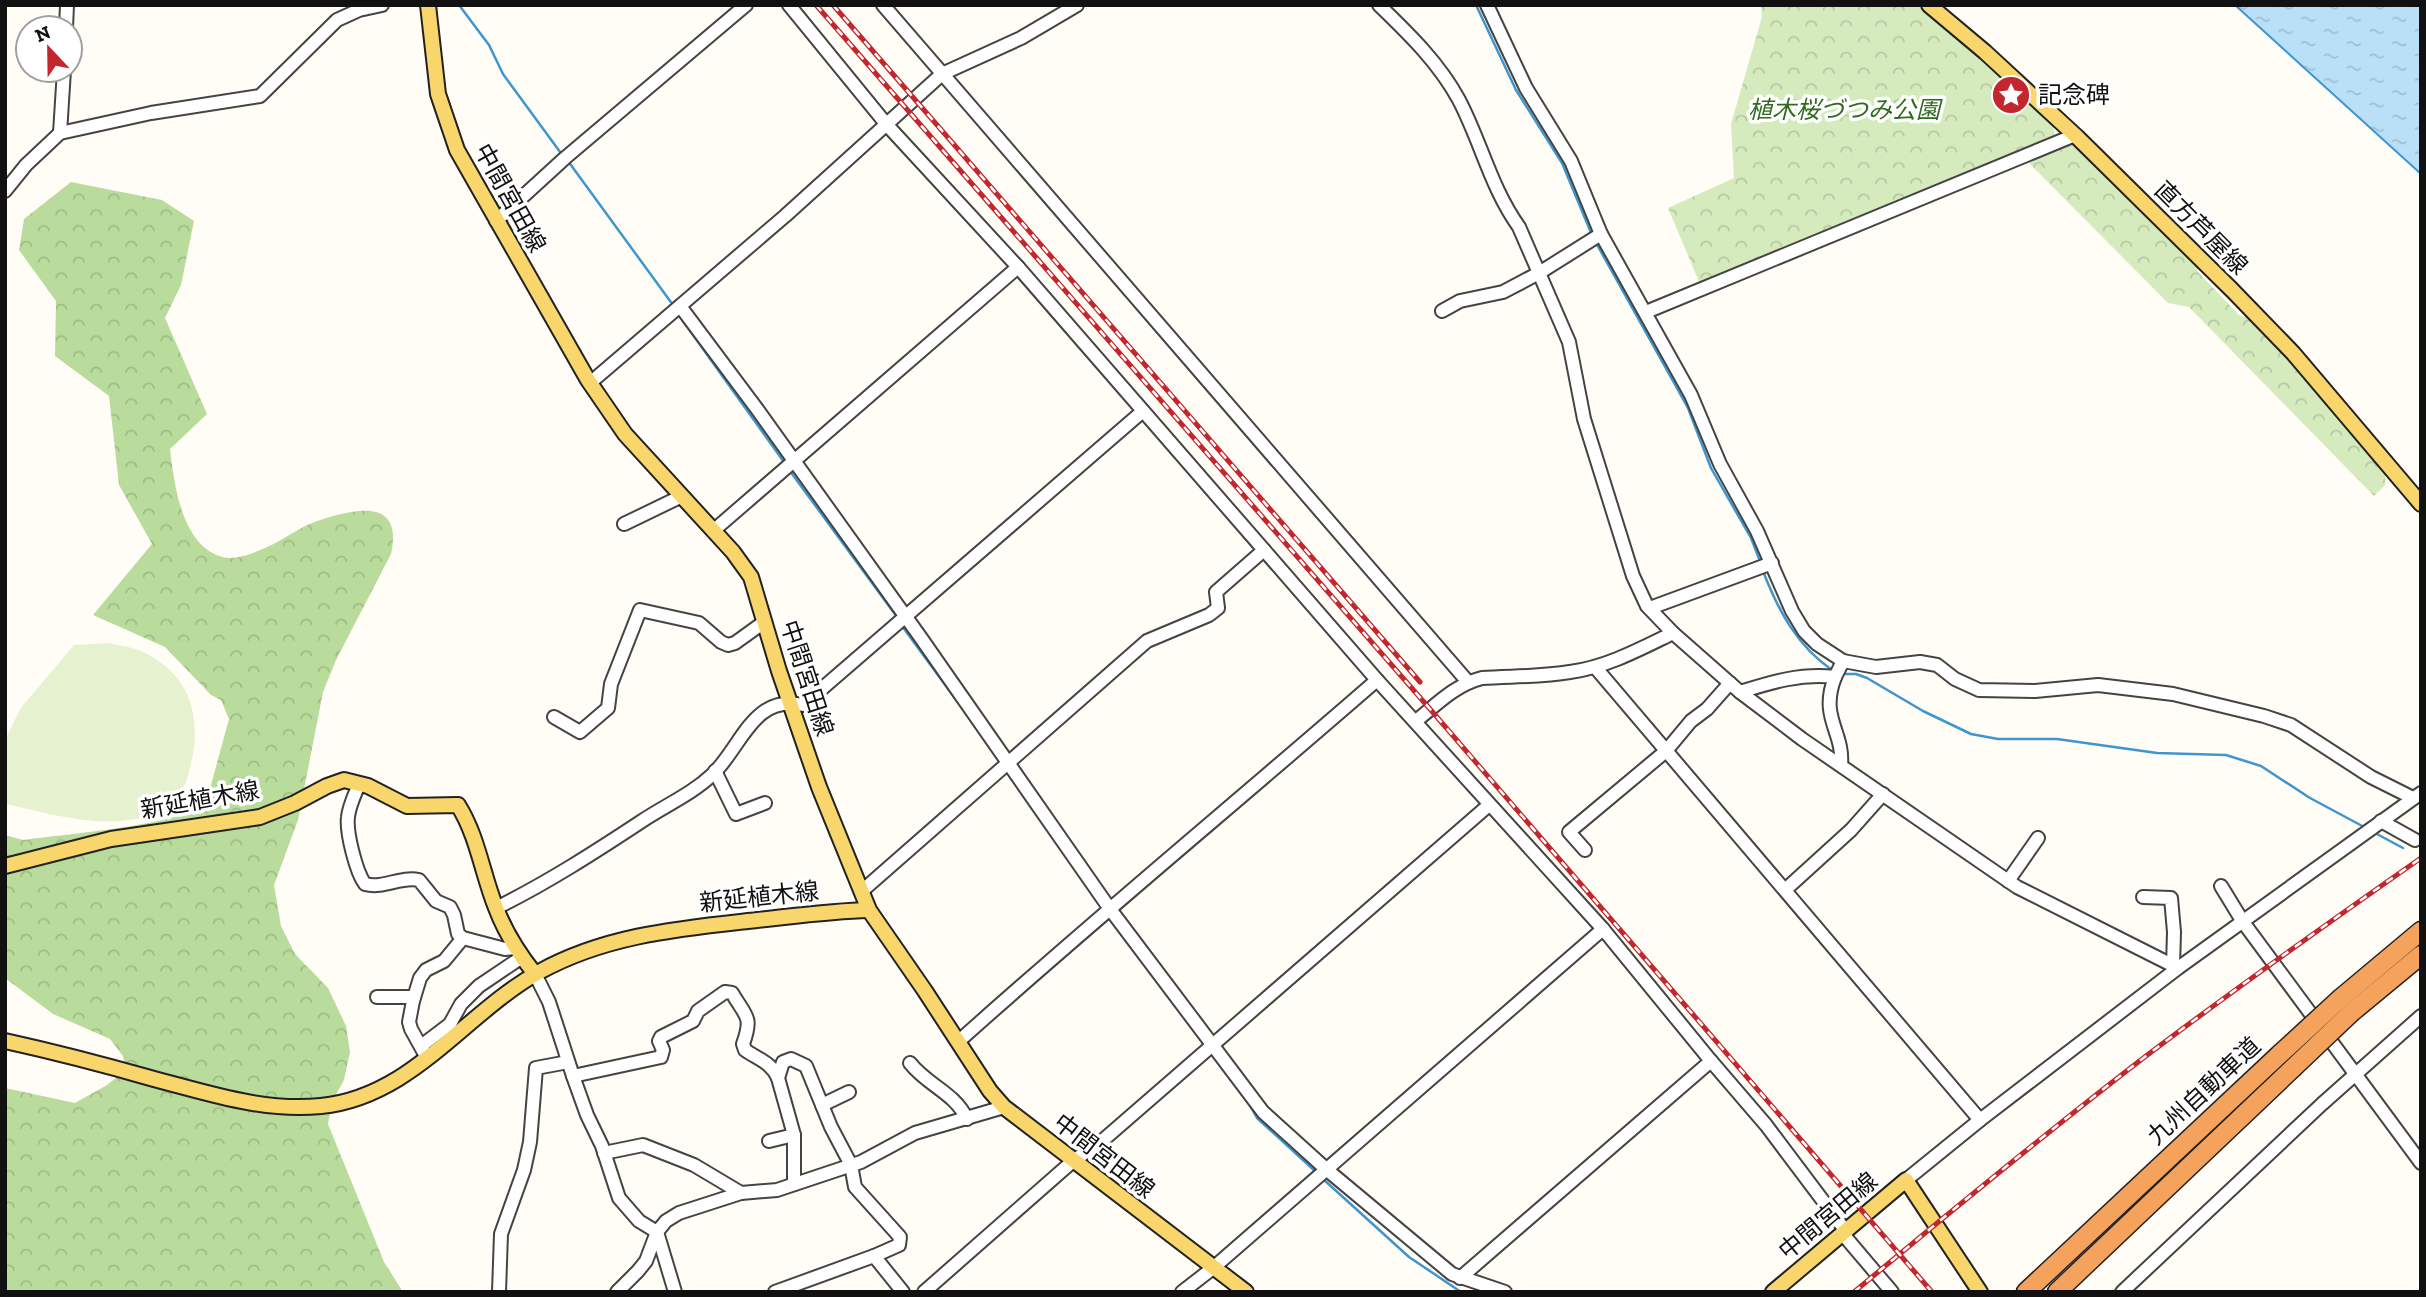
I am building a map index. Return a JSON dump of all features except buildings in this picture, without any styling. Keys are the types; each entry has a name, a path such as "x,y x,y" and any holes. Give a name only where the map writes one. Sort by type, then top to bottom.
{"highway":[{"name":"九州自動車道","path":"2057,1292 2292,1068 2346,1005 2421,931"},
{"name":"九州自動車道","path":"2026,1292 2280,1054 2346,1005 2421,955"}],"main road":[{"name":"中間宮田線","path":"428,5 434,67 446,121 457,150 496,221 590,383 625,434 733,552 751,577 819,787 869,910 990,1091 1004,1107 1246,1292"},
{"name":"直方芦屋線","path":"1928,5 1985,52 2075,135 2293,353 2421,504"},
{"name":"新延植木線","path":"5,866 111,839 260,817 344,780 368,786 407,806 458,805 471,825 496,908 519,952 536,974"},
{"name":"新延植木線","path":"5,1041 246,1102 318,1107 353,1101 382,1089 424,1052 536,974 595,947 673,928 869,910"},
{"name":"中間宮田線","path":"1773,1292 1906,1180 1979,1292"}],"street":[{"path":"5,191 26,165 60,133 150,113 260,96 337,20 359,10 382,5"},
{"path":"496,221 565,158 746,5"},
{"path":"789,5 887,125 1018,267 1377,680 1603,929 1766,1125 1844,1232 1892,1292"},
{"path":"883,5 1468,682"},
{"path":"590,383 943,74 1021,38 1077,5"},
{"path":"1379,5 1416,41 1460,101 1497,191 1519,227 1569,342 1584,419 1633,576 1650,608 1673,633 1741,692 2008,881 2063,912 2176,967"},
{"path":"1487,5 1526,89 1571,161 1601,233 1691,395 1720,464 1772,562 1792,611 1804,631 1817,644 1843,662 1876,667 1920,662 1937,665 1955,679 1979,690 2035,691 2098,685 2173,694 2264,716 2291,725 2371,777 2417,795"},
{"path":"60,133 63,84"},
{"path":"1646,312 2075,135"},
{"path":"1442,311 1460,301 1503,292 1539,273 1601,233"},
{"path":"713,531 1018,267"},
{"path":"680,306 905,617 1110,909 1263,1112 1326,1169 1460,1278 1505,1292"},
{"path":"496,908 604,848 697,788 715,771 755,718 768,709 790,702 803,705 1143,411"},
{"path":"624,524 682,496"},
{"path":"862,891 1147,641 1209,615 1217,608 1216,592 1264,550"},
{"path":"1650,608 1772,562"},
{"path":"554,717 580,732 608,708 611,684 640,610 699,623 728,645 764,622"},
{"path":"1416,721 1449,693 1468,682 1482,678 1570,672 1595,667 1673,633"},
{"path":"1841,765 1842,756 1829,709 1828,694 1843,662"},
{"path":"1595,667 1980,1119"},
{"path":"1741,692 1788,678 1817,675 1835,677"},
{"path":"959,1041 1377,680"},
{"path":"1584,850 1569,832 1666,751 1691,721 1707,709 1730,683"},
{"path":"715,771 736,814 765,803"},
{"path":"359,784 348,817 349,833 360,878 365,884 373,886 413,878 419,880 436,901 450,907 458,934 463,938 519,952"},
{"path":"1785,891 1851,830 1883,794"},
{"path":"1906,1180 2176,967 2243,922 2417,795"},
{"path":"924,1292 1073,1161 1102,1142 1489,805"},
{"path":"2379,822 2415,840"},
{"path":"2008,881 2038,838"},
{"path":"2221,887 2243,922 2421,1163"},
{"path":"2144,897 2171,898 2176,967"},
{"path":"1182,1292 1603,929"},
{"path":"463,938 444,961 426,970 420,978 409,1022 424,1052 450,1024 461,1004 519,952"},
{"path":"536,974 549,1002 568,1062 619,1198 639,1220 656,1232 674,1292"},
{"path":"573,1076 661,1057 661,1037 693,1021 698,1011 725,992 732,993 749,1021 743,1044 745,1050 768,1064 775,1070 778,1078 794,1135 794,1184"},
{"path":"377,998 414,997"},
{"path":"2122,1292 2354,1074 2421,1016"},
{"path":"775,1292 899,1245 900,1237 855,1187 851,1165 806,1066 791,1059 783,1062 778,1078"},
{"path":"1460,1278 1711,1061"},
{"path":"499,1292 501,1234 524,1170 530,1142 536,1068 568,1062"},
{"path":"910,1063 921,1077 954,1099 967,1119"},
{"path":"822,1105 849,1092"},
{"path":"617,1292 646,1261 656,1232 666,1221 679,1213 741,1193 777,1190 851,1165 915,1133 1004,1107"},
{"path":"769,1141 794,1135"},
{"path":"604,1153 643,1145 694,1166 741,1193"},
{"path":"874,1255 902,1292"}],"green space":[{"name":"植木桜づつみ公園","path":"1761,5 1921,5 2052,121 2055,135 2052,139 1700,284 1668,208 1734,178 1731,124 1762,17"},
{"path":"2069,144 2082,150 2199,265 2197,271 2239,315 2250,318 2298,368 2385,472 2385,485 2374,496 2189,307 2168,303 2026,160"},
{"path":"71,182 162,200 194,221 181,285 165,318 207,414 170,449 182,510 196,538 206,549 219,556 235,558 267,547 317,521 360,511 383,515 390,523 393,535 391,554 336,660 323,692 298,820 274,885 281,926 295,954 328,988 346,1026 350,1052 344,1080 332,1102 328,1124 384,1262 403,1292 5,1292 5,1088 75,1103 107,1085 122,1073 125,1065 123,1056 110,1039 53,1014 5,978 5,835 23,840 92,832 171,818 192,811 206,803 229,719 221,700 211,695 165,647 93,615 152,544 119,485 109,396 55,356 56,301 19,250 24,219"},
{"path":"110,643 137,650 158,661 172,672 189,699 195,731 194,749 187,780 181,792 168,808 162,811 123,821 84,820 5,804 5,740 20,709 74,645"}],"water":[{"path":"2235,5 2421,5 2421,174"}],"waterway":[{"path":"459,5 489,45 503,74 563,156"},
{"path":"1476,5 1516,90 1562,163 1592,235"},
{"path":"568,161 673,305"},
{"path":"1595,241 1688,408 1711,468 1751,538 1760,561"},
{"path":"678,314 784,462"},
{"path":"790,471 897,617"},
{"path":"1763,571 1790,626 1809,650 1832,670"},
{"path":"902,626 979,731"},
{"path":"1841,674 1856,674 1867,678 1923,711 1971,734 1998,739 2057,739 2157,753 2226,755 2261,766 2310,798 2366,828"},
{"path":"2375,833 2403,848"},
{"path":"1248,1102 1257,1118 1316,1172"},
{"path":"1323,1179 1409,1257 1461,1292"}],"railway":[{"path":"816,5 1430,709 1932,1292"},
{"path":"833,5 1420,682"},
{"path":"1854,1292 1999,1172 2146,1056 2421,858"}],"place":[{"name":"記念碑","path":"2011,95"}]}
